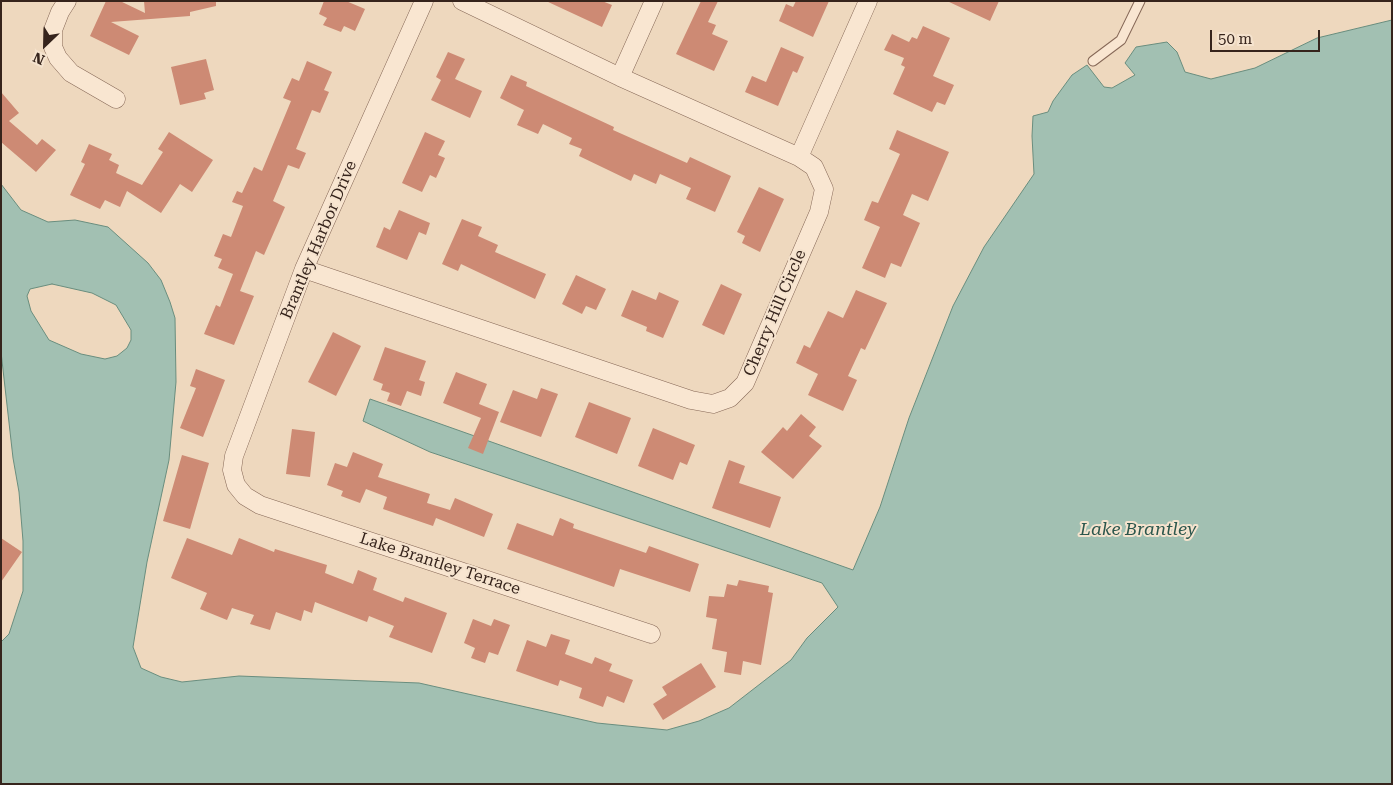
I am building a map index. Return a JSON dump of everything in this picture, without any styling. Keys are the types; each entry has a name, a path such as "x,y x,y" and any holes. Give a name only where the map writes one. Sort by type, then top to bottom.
{"street":[{"path":"67,1 60,12 53,30 53,47 58,58 71,73 116,100"},
{"name":"Brantley Harbor Drive","path":"236,485 232,470 234,456 304,269 424,1"},
{"name":"Cherry Hill Circle","path":"304,269 691,400 713,404 730,398 745,383 819,212 824,189 814,167 798,157 620,77 462,1"},
{"path":"620,77 654,1"},
{"path":"798,157 868,1"},
{"name":"Lake Brantley Terrace","path":"236,485 245,496 260,505 651,634"}],"lane":[{"path":"1093,62 1121,40 1140,1"}],"water":[{"name":"Lake Brantley","path":"1392,20 1392,784 1,784 1,642 9,634 23,591 23,541 19,492 13,458 1,352 1,184 21,210 48,222 75,220 108,227 148,263 161,280 175,318 176,382 169,460 147,562 133,647 141,668 161,677 182,682 239,676 419,683 597,723 667,730 699,721 729,708 791,660 807,638 838,607 822,583 430,452 363,421 370,399 853,570 880,507 909,418 953,306 984,247 1034,174 1033,116 1048,112 1053,101 1072,75 1087,65 1104,87 1112,88 1135,75 1125,63 1136,47 1167,42 1177,52 1185,72 1211,79 1255,68 1317,38","holes":["52,284 92,293 116,305 131,330 131,340 127,348 117,356 105,359 81,354 49,340 31,311 27,296 30,289"]}],"building":[{"path":"106,1 120,1 145,13 144,1 216,1 216,6 190,12 190,16 111,22 139,36 129,55 90,36"},
{"path":"324,1 346,1 365,9 355,31 344,26 341,32 323,25 327,18 319,14"},
{"path":"546,1 602,1 612,5 602,27"},
{"path":"701,1 718,1 708,22 716,25 712,34 728,41 714,71 676,54"},
{"path":"796,1 829,1 813,37 779,21 786,4 793,7"},
{"path":"947,1 999,1 990,21"},
{"path":"923,26 950,38 933,76 954,85 945,105 937,102 932,112 893,94 905,67 901,65 904,58 884,50 892,34 909,42 912,37 917,39"},
{"path":"781,47 804,57 797,73 793,71 778,106 745,92 752,76 766,82"},
{"path":"448,52 465,59 455,79 482,91 470,118 431,100 441,80 436,77"},
{"path":"206,59 214,90 204,93 206,99 180,105 171,67"},
{"path":"307,61 332,72 324,90 329,92 320,113 312,110 296,149 306,153 299,169 288,165 273,201 285,207 264,255 256,251 240,291 254,296 234,345 204,334 216,305 220,307 233,274 218,268 222,259 214,256 223,234 231,237 243,206 232,202 237,191 242,193 254,167 262,171 291,101 283,98 292,78 299,81"},
{"path":"511,75 527,82 526,86 614,127 613,130 687,163 690,157 731,176 715,212 686,199 691,188 660,174 656,184 634,174 631,181 579,156 582,149 569,144 572,138 543,124 538,134 517,125 524,110 500,98"},
{"path":"1,92 19,113 9,121 37,145 42,139 56,150 36,172 1,142"},
{"path":"897,130 949,152 928,201 912,194 903,215 920,223 901,267 891,263 885,278 862,268 880,227 864,220 872,201 878,203 900,154 889,149"},
{"path":"169,132 213,160 192,192 180,184 161,213 127,191 120,207 105,200 100,209 70,195 85,164 81,162 89,144 112,154 109,160 119,165 116,173 142,185 163,152 158,149"},
{"path":"425,132 445,141 438,155 445,158 436,178 430,175 422,192 402,183"},
{"path":"759,187 784,199 760,252 742,243 745,236 737,232"},
{"path":"399,210 430,223 426,235 419,232 407,260 376,247 384,227 390,230"},
{"path":"462,219 482,227 478,236 498,245 495,252 546,274 535,299 461,264 458,271 442,264"},
{"path":"576,275 606,289 596,310 586,306 582,314 562,304"},
{"path":"721,284 742,294 724,335 702,325"},
{"path":"632,290 656,300 659,292 679,301 663,338 646,331 647,327 621,316"},
{"path":"856,290 887,303 865,350 861,348 848,376 857,380 843,411 808,395 818,374 796,363 804,345 810,348 828,311 843,318"},
{"path":"333,332 361,346 336,396 308,382"},
{"path":"385,347 426,361 419,380 425,382 421,396 407,391 401,406 387,401 390,393 381,390 383,384 373,380"},
{"path":"196,369 225,380 203,437 180,428 196,388 190,386"},
{"path":"456,372 487,384 479,404 499,412 483,454 468,448 481,418 443,403"},
{"path":"541,388 558,394 541,437 500,422 513,390 537,399"},
{"path":"589,402 631,418 617,454 575,437"},
{"path":"801,414 816,427 809,436 822,446 793,479 761,452 783,427 787,431"},
{"path":"653,428 695,445 687,465 680,462 673,480 638,466"},
{"path":"292,429 315,432 310,477 286,474"},
{"path":"353,452 383,464 378,477 430,494 427,503 450,510 455,498 493,514 484,537 436,518 433,526 383,509 387,497 366,489 360,503 341,496 343,491 327,485 335,463 347,467"},
{"path":"182,455 209,463 190,529 163,521"},
{"path":"729,460 745,466 739,483 781,497 770,528 712,508"},
{"path":"560,518 574,524 573,528 646,553 649,546 699,564 690,592 620,569 614,587 507,549 517,523 553,536"},
{"path":"1,538 22,552 1,582"},
{"path":"187,538 232,555 239,538 274,552 275,549 327,565 325,573 353,584 358,570 377,578 373,590 403,602 405,597 447,613 432,653 389,637 394,626 369,616 367,622 315,602 312,613 304,610 301,621 276,612 270,630 250,624 254,615 232,608 227,620 200,609 207,593 171,578"},
{"path":"739,580 769,586 768,592 773,593 761,665 743,661 741,675 724,672 727,652 712,649 717,619 706,617 709,596 724,597 727,584 737,586"},
{"path":"473,619 491,626 494,619 510,625 498,655 489,652 485,663 471,658 475,648 464,643"},
{"path":"551,634 570,640 565,654 592,664 595,657 612,664 609,671 633,680 624,703 607,696 603,707 579,698 582,688 560,680 558,686 516,671 527,640 546,647"},
{"path":"701,663 716,687 663,720 653,704 667,695 662,687"}]}
